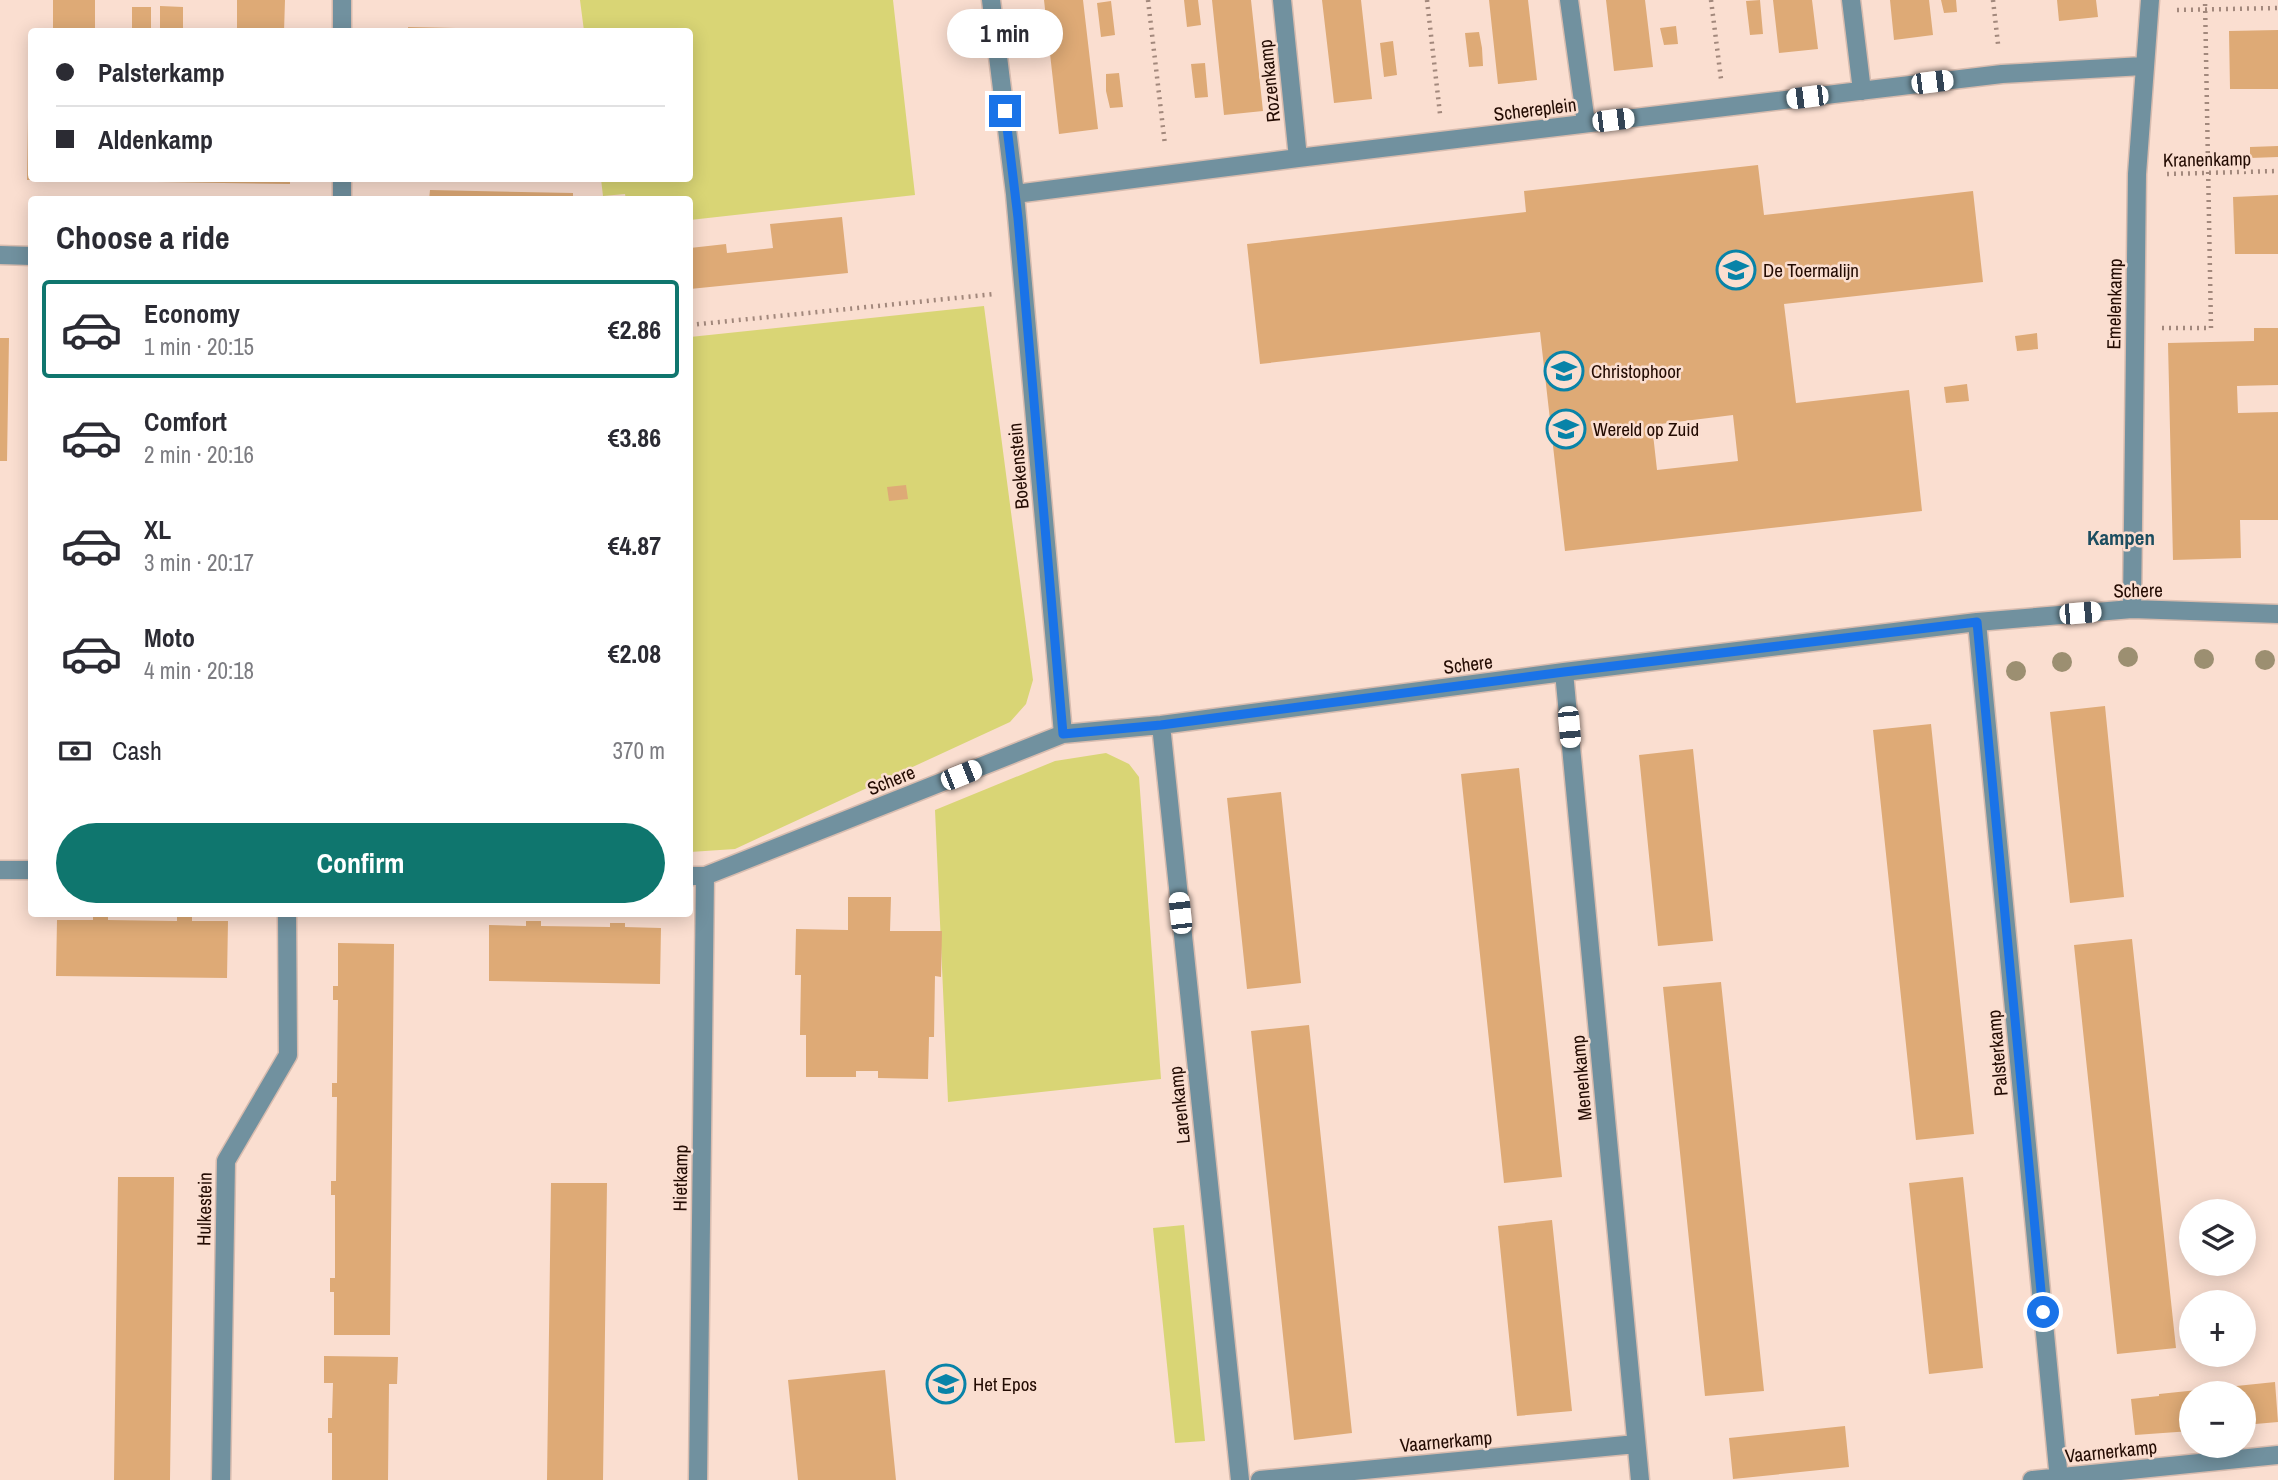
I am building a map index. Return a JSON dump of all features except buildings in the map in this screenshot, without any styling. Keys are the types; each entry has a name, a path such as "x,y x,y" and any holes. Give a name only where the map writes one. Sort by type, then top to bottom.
{"street":[{"path":"342,0 342,28"},
{"name":"Boekenstein","path":"991,0 1015,194 1063,734"},
{"name":"Rozenkamp","path":"1282,0 1298,158"},
{"path":"1569,0 1586,124"},
{"path":"1851,0 1862,91"},
{"name":"Emelenkamp","path":"2132,609 2137,174 2143,66 2150,5"},
{"name":"Schereplein","path":"1015,194 2002,74 2143,66"},
{"path":"0,255 28,256"},
{"name":"Schere","path":"697,876 1063,734 1161,725 1564,672 1977,622 2132,609 2278,614"},
{"name":"Palsterkamp","path":"1977,622 2059,1479"},
{"name":"Menenkamp","path":"1564,672 1640,1480"},
{"name":"Larenkamp","path":"1161,725 1240,1480"},
{"path":"0,870 28,870"},
{"name":"Hietkamp","path":"697,876 698,1480"},
{"name":"Hulkestein","path":"221,1480 226,1161 288,1055 287,917"},
{"name":"Vaarnerkamp","path":"1260,1480 1636,1444"},
{"name":"Vaarnerkamp","path":"2032,1480 2278,1455"}],"path":[{"path":"1148,0 1168,174"},
{"path":"1427,0 1443,141"},
{"path":"1711,0 1724,107"},
{"path":"1993,0 2002,74"},
{"path":"2134,327 2211,328 2206,0"},
{"path":"2150,5 2206,9 2278,8"},
{"name":"Kranenkamp","path":"2137,174 2278,171"},
{"path":"693,325 1024,291"}],"shaded area":[{"path":"580,0 893,0 915,195 693,220 693,196 603,196 601,182 693,182 693,28 584,28"},
{"path":"984,306 1033,680 1026,704 1010,722 735,849 693,852 693,337"},
{"path":"1106,753 1129,764 1139,777 1161,1079 948,1102 935,810 1055,761"},
{"path":"1184,1225 1205,1441 1175,1443 1153,1228"}],"place":[{"name":"De Toermalijn","path":"1736,270"},
{"name":"Christophoor","path":"1564,371"},
{"name":"Wereld op Zuid","path":"1566,429"},
{"name":"Het Epos","path":"946,1384"}],"district":[{"name":"Kampen","path":"2121,537"}],"route":[{"path":"1005,111 1018,218 1063,734 1161,725 1564,672 1977,622 2043,1312"}]}
